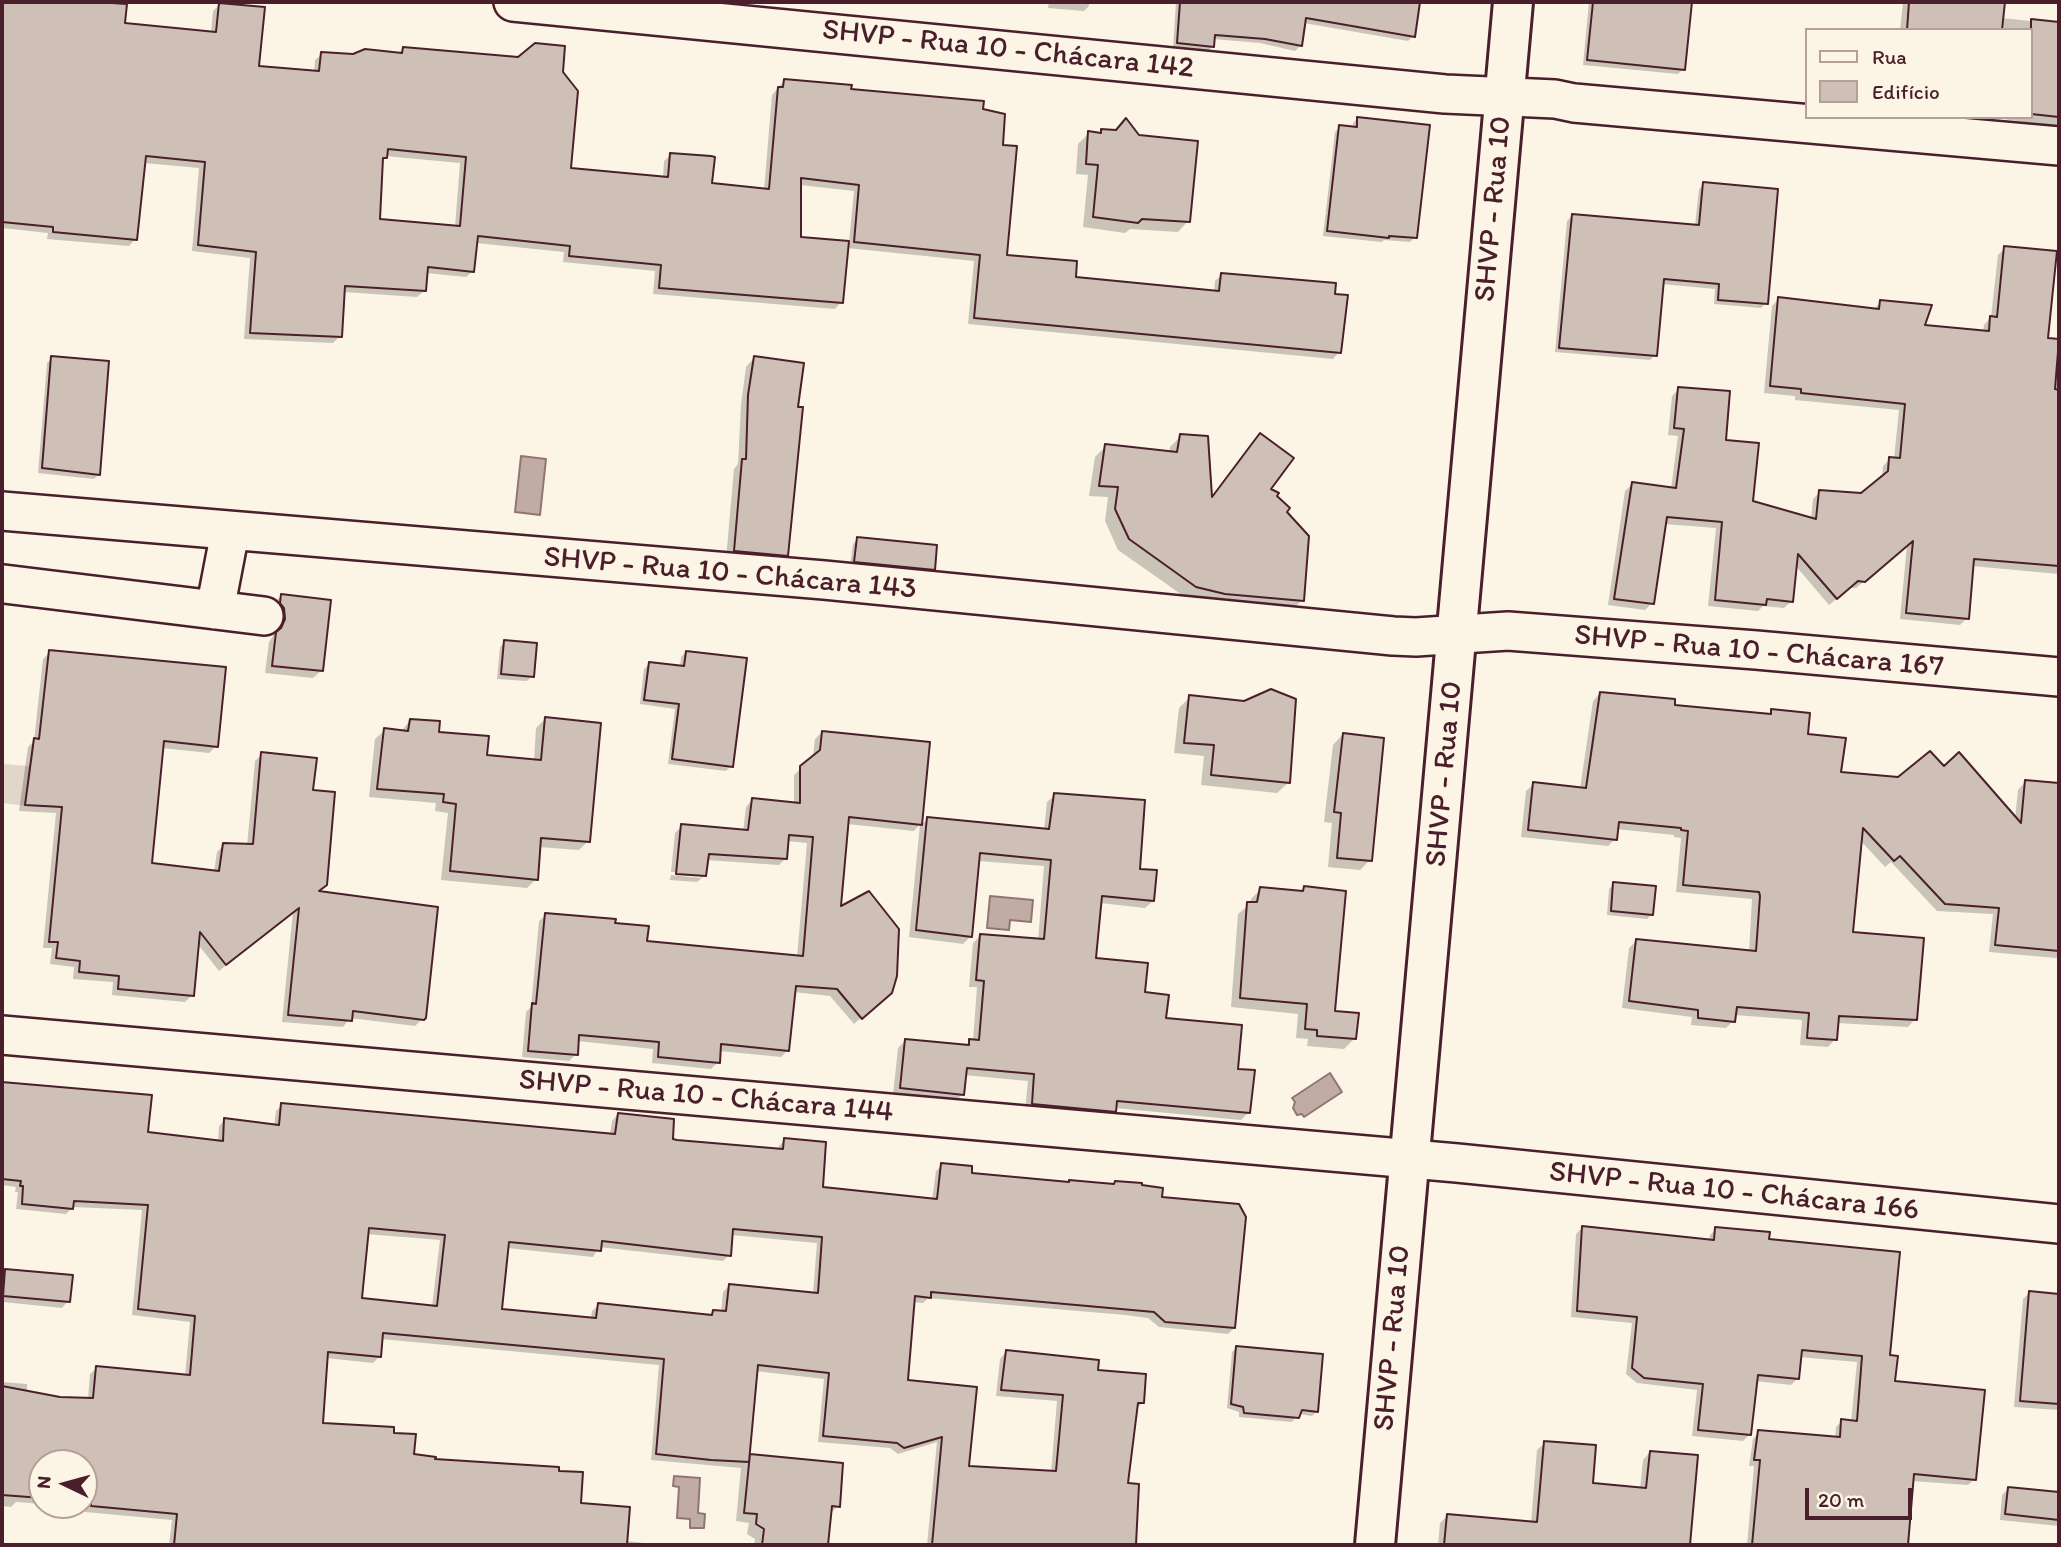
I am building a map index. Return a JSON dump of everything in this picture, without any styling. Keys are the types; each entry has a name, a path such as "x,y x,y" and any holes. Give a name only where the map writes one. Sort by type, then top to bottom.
{"street":[{"name":"SHVP - Rua 10 - Chácara 142","path":"513,2 1504,98 1555,99 1574,103 2059,146"},
{"name":"SHVP - Rua 10","path":"1375,1545 1513,2"},
{"name":"SHVP - Rua 10 - Chácara 143","path":"2,511 824,580 1393,636 1458,634"},
{"path":"215,610 230,532"},
{"path":"4,584 264,616"},
{"name":"SHVP - Rua 10 - Chácara 167","path":"1458,634 1508,631 2059,677"},
{"name":"SHVP - Rua 10 - Chácara 144","path":"2,1035 1410,1160"},
{"name":"SHVP - Rua 10 - Chácara 166","path":"1410,1160 2059,1224"}],"shaded area":[{"path":"521,456 546,459 540,515 515,512"},
{"path":"2,764 30,766 26,806 2,803"},
{"path":"990,896 1033,900 1031,922 1010,920 1009,930 987,928"},
{"path":"1330,1073 1342,1092 1304,1117 1302,1114 1297,1115 1292,1098"},
{"path":"674,1476 700,1478 698,1513 705,1514 704,1528 690,1528 690,1519 677,1518 679,1487 673,1486"}],"building":[{"path":"2,2 127,4 125,23 216,32 219,3 265,7 259,66 319,71 321,52 353,54 365,49 402,53 403,47 518,57 535,43 565,46 563,72 578,91 571,168 668,177 670,153 711,156 715,157 712,183 769,189 778,87 783,87 784,79 852,85 851,89 984,101 983,109 1005,114 1003,145 1017,146 1007,255 1077,261 1076,277 1219,291 1221,273 1336,283 1335,294 1348,295 1341,353 974,318 980,255 854,242 859,185 801,178 801,237 849,241 843,303 659,288 661,265 569,256 570,246 478,236 474,272 428,267 426,291 345,286 342,337 250,333 256,252 198,245 205,162 146,156 137,240 53,232 53,227 2,222","holes":["388,149 466,157 460,226 380,219 383,158 387,158"]},
{"path":"1180,2 1420,2 1415,37 1306,18 1302,46 1265,39 1215,35 1214,47 1177,43"},
{"path":"1593,2 1692,2 1685,70 1587,60"},
{"path":"1909,2 2005,2 2002,28 1907,28"},
{"path":"2031,19 2059,22 2059,117 2033,114"},
{"path":"1357,117 1430,125 1417,238 1389,238 1327,231 1339,125 1357,127"},
{"path":"1126,118 1139,135 1198,141 1190,222 1142,219 1138,223 1093,217 1098,165 1086,164 1088,131 1101,133 1101,129 1116,130"},
{"path":"1703,182 1778,189 1768,304 1718,300 1719,284 1664,279 1657,356 1559,348 1572,214 1699,225"},
{"path":"2004,246 2057,251 2048,338 2059,339 2055,389 2059,390 2059,566 1974,559 1969,619 1906,613 1913,541 1865,582 1858,581 1837,599 1798,554 1793,602 1767,599 1766,605 1715,600 1722,522 1667,517 1654,604 1614,599 1632,482 1676,488 1684,429 1674,428 1678,387 1730,391 1726,440 1759,443 1753,501 1816,519 1819,490 1861,493 1888,471 1889,457 1900,458 1905,404 1801,393 1801,389 1770,386 1778,297 1879,309 1880,300 1932,305 1925,325 1989,331 1990,316 1997,317"},
{"path":"51,356 109,361 100,475 42,468"},
{"path":"754,356 804,363 798,407 803,407 788,556 734,551 742,459 746,459 748,395"},
{"path":"1260,433 1294,458 1271,489 1279,493 1277,496 1290,508 1287,512 1309,536 1304,601 1225,594 1196,587 1129,539 1115,509 1118,487 1099,486 1105,444 1177,452 1180,434 1208,436 1212,497"},
{"path":"857,537 937,545 935,570 854,562"},
{"path":"281,594 331,600 323,671 272,666 276,632 285,619 284,608 280,603"},
{"path":"504,640 537,643 534,677 501,674"},
{"path":"49,650 226,667 218,747 164,741 152,863 219,871 223,843 253,844 261,752 317,758 313,790 335,792 327,885 319,891 438,907 426,1018 424,1020 353,1011 352,1021 288,1015 299,908 226,965 200,932 194,996 118,989 119,976 79,972 80,961 56,958 58,942 49,942 62,807 25,805 34,738 39,739"},
{"path":"686,651 747,658 733,767 672,759 679,704 644,700 649,662 684,666"},
{"path":"1271,689 1296,699 1290,783 1211,775 1214,745 1184,743 1189,695 1244,701"},
{"path":"1600,692 1675,699 1675,705 1771,714 1771,709 1810,713 1808,734 1846,738 1841,772 1898,777 1930,751 1944,766 1959,752 2021,823 2025,780 2059,783 2059,951 1995,945 1999,908 1945,904 1900,856 1894,861 1863,828 1853,932 1924,938 1917,1020 1839,1016 1837,1040 1807,1038 1809,1013 1737,1007 1735,1022 1698,1018 1698,1010 1629,1001 1636,939 1756,951 1760,896 1759,892 1683,885 1688,831 1681,828 1619,822 1617,840 1528,830 1533,782 1586,788"},
{"path":"545,717 601,723 590,842 541,838 538,880 450,871 456,804 443,802 444,794 377,789 384,728 408,731 410,719 440,721 439,732 489,736 487,755 541,760"},
{"path":"822,731 930,742 922,825 849,817 841,906 869,891 899,929 897,976 892,993 862,1019 837,989 796,986 789,1051 721,1044 720,1063 658,1057 659,1042 579,1035 578,1055 528,1051 532,1003 536,1004 545,913 616,919 615,923 649,926 647,941 803,956 813,837 789,835 787,859 709,854 706,876 676,874 681,824 748,830 752,798 800,803 800,766 820,750"},
{"path":"1343,733 1384,738 1372,861 1337,858 1341,813 1334,812"},
{"path":"1054,793 1145,800 1140,869 1157,870 1154,901 1102,896 1096,958 1148,963 1145,992 1169,995 1166,1018 1242,1025 1238,1069 1255,1070 1250,1113 1117,1101 1116,1112 1032,1104 1034,1074 967,1068 964,1095 900,1088 905,1039 969,1045 969,1039 979,1040 984,981 976,980 980,934 1044,939 1051,860 980,853 972,937 916,930 927,817 1049,829"},
{"path":"1613,882 1656,886 1653,915 1611,911"},
{"path":"1304,886 1346,891 1335,1011 1359,1013 1356,1039 1317,1036 1317,1030 1305,1029 1307,1004 1240,998 1247,902 1257,902 1260,887 1303,891"},
{"path":"2,1082 152,1095 148,1132 223,1141 224,1118 279,1125 281,1103 615,1134 618,1113 674,1119 673,1139 677,1140 783,1149 784,1138 826,1142 823,1187 937,1199 941,1163 972,1166 972,1173 1069,1182 1142,1183 1163,1188 1162,1197 1239,1204 1246,1217 1235,1328 1165,1322 1154,1312 931,1292 931,1298 915,1296 908,1380 977,1387 969,1466 1056,1471 1063,1395 1001,1390 1006,1350 1099,1360 1098,1370 1146,1374 1144,1403 1138,1403 1128,1483 1139,1484 1136,1545 932,1545 942,1437 904,1448 897,1443 823,1436 829,1373 758,1365 749,1462 711,1460 656,1454 664,1359 383,1333 381,1357 328,1352 323,1423 394,1427 394,1433 416,1434 414,1454 436,1457 435,1459 559,1467 559,1471 583,1472 581,1503 630,1507 627,1545 174,1545 177,1514 98,1507 98,1449 28,1449 28,1497 2,1495 2,1386 60,1397 93,1398 96,1366 190,1375 195,1316 138,1309 148,1205 74,1201 73,1209 22,1204 21,1181 2,1179","holes":["369,1228 445,1235 437,1306 362,1298","733,1229 822,1237 818,1293 729,1284 726,1311 713,1310 712,1315 598,1303 596,1318 502,1309 509,1242 601,1251 602,1241 731,1256"]},
{"path":"1582,1226 1714,1240 1715,1227 1770,1232 1769,1239 1900,1252 1890,1355 1898,1356 1895,1381 1985,1390 1976,1480 1914,1474 1908,1545 1752,1545 1760,1460 1754,1460 1758,1430 1840,1437 1841,1419 1857,1421 1862,1356 1802,1350 1799,1379 1758,1375 1751,1435 1698,1430 1703,1384 1644,1378 1632,1368 1637,1317 1577,1311"},
{"path":"5,1269 73,1275 70,1302 3,1296"},
{"path":"2029,1291 2059,1294 2059,1404 2020,1401"},
{"path":"1236,1346 1323,1354 1318,1412 1302,1410 1299,1418 1244,1413 1243,1407 1231,1404"},
{"path":"1544,1441 1596,1445 1593,1483 1646,1488 1650,1451 1698,1455 1690,1545 1444,1545 1447,1514 1537,1522"},
{"path":"750,1454 843,1463 840,1507 832,1506 828,1545 762,1545 764,1529 756,1524 757,1514 744,1513"},
{"path":"2008,1487 2059,1492 2059,1520 2005,1514"}]}
